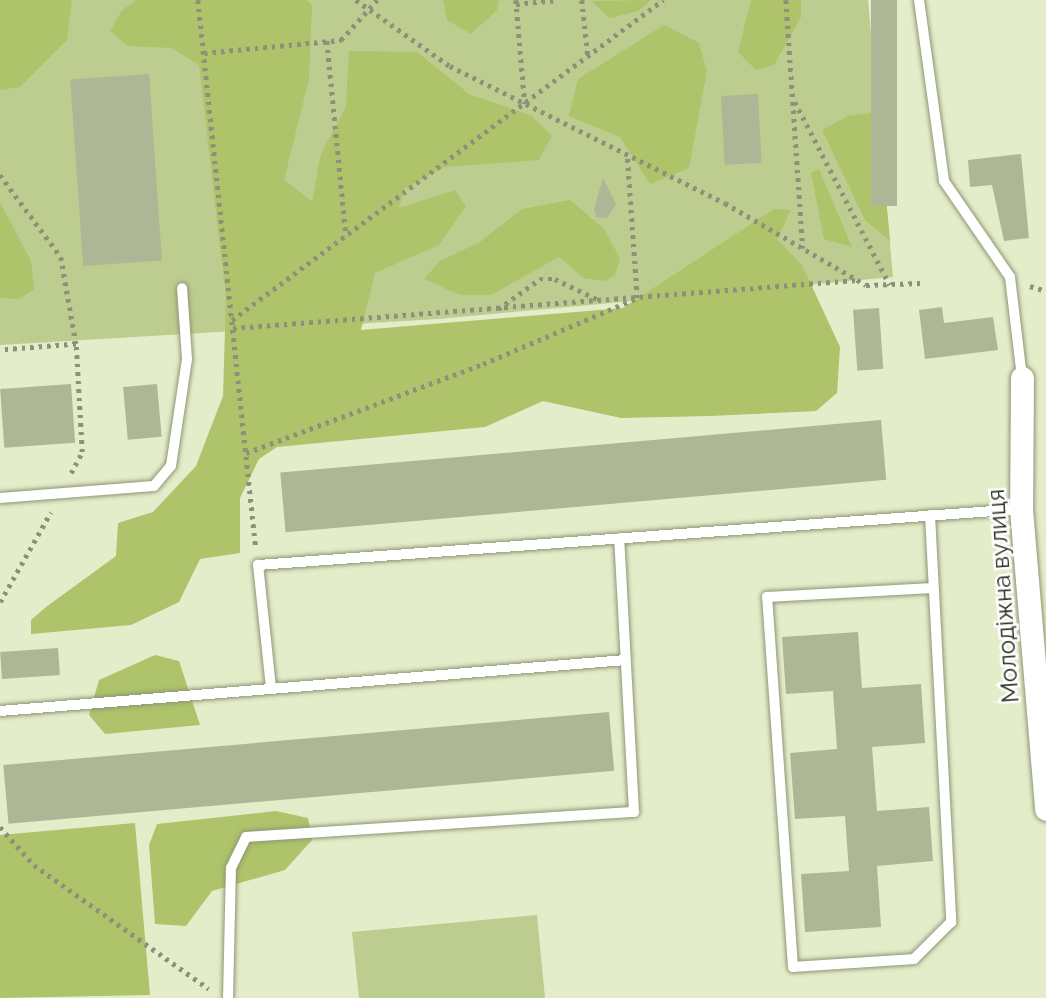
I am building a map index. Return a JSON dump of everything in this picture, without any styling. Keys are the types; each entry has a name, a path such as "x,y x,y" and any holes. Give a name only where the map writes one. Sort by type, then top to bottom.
{"street":[{"name":"Молодіжна вулиця","path":"1022,378 1021,509 1046,809"}],"lane":[{"path":"919,0 943,181 1010,277 1022,378"},
{"path":"0,498 154,486 171,466 187,359 182,288"},
{"path":"271,688 258,565 1021,509"},
{"path":"930,515 951,922 914,959 793,967 767,597 933,588"},
{"path":"228,998 231,868 246,837 634,812 619,538"},
{"path":"0,711 625,660"}],"path":[{"path":"198,0 258,565"},
{"path":"356,0 450,66 627,155 858,280"},
{"path":"204,54 327,41 357,30 377,0"},
{"path":"525,105 516,2 556,0"},
{"path":"582,0 588,57"},
{"path":"232,320 663,0"},
{"path":"786,0 803,248"},
{"path":"327,41 346,236"},
{"path":"793,99 890,285"},
{"path":"627,155 637,298"},
{"path":"0,175 61,257 75,344 0,350"},
{"path":"498,309 540,279 555,279 602,301"},
{"path":"233,328 858,280 890,285 920,283"},
{"path":"246,453 483,364 637,298"},
{"path":"0,827 34,865 221,998"}],"green space":[{"path":"0,0 868,0 893,277 438,319 0,345"},
{"path":"0,0 72,0 67,40 20,87 0,90"},
{"path":"137,0 307,0 312,5 309,79 284,180 312,201 321,154 346,106 349,51 417,52 469,94 532,116 552,136 539,160 444,167 404,189 399,208 455,190 466,206 439,245 375,273 361,330 623,308 774,209 791,210 777,239 802,265 840,347 837,393 816,411 710,416 621,418 543,401 485,427 277,447 259,459 240,498 240,553 200,559 179,602 131,625 31,634 31,620 116,556 118,523 153,512 196,466 223,396 226,297 199,65 172,48 127,46 110,31 122,10"},
{"path":"443,0 499,0 497,10 471,34 447,20"},
{"path":"651,0 638,11 610,18 591,1"},
{"path":"751,0 801,0 801,17 774,65 756,70 738,52"},
{"path":"664,25 699,43 707,71 689,168 650,184 620,137 569,116 578,79"},
{"path":"878,112 890,241 865,220 822,130 848,116"},
{"path":"819,169 852,247 824,239 811,173"},
{"path":"570,200 603,228 620,258 615,275 605,281 583,278 559,257 491,295 460,295 424,279 440,261 480,242 522,209"},
{"path":"0,202 31,261 34,289 19,299 0,298"},
{"path":"155,655 179,661 200,725 105,734 89,715 99,680"},
{"path":"276,811 308,818 312,840 285,870 212,891 186,926 155,924 149,845 157,824"},
{"path":"135,823 150,995 0,998 0,835"},
{"path":"537,915 545,998 359,998 352,932"}],"building":[{"path":"871,0 897,0 897,206 871,206"},
{"path":"149,74 162,261 83,266 70,80"},
{"path":"758,94 762,163 725,165 721,96"},
{"path":"1021,154 1029,238 1004,241 992,185 970,187 968,160"},
{"path":"603,178 616,204 607,218 596,217 594,209"},
{"path":"942,307 944,323 993,317 998,350 925,359 919,310"},
{"path":"879,308 883,369 857,371 853,310"},
{"path":"71,384 75,443 4,448 0,389"},
{"path":"157,384 162,437 128,440 123,387"},
{"path":"881,420 886,480 286,532 280,473"},
{"path":"858,632 862,688 921,684 925,743 872,747 877,811 929,807 933,861 877,866 881,927 805,932 801,874 849,871 845,816 795,819 790,753 837,749 833,691 786,694 782,637"},
{"path":"58,648 60,675 2,679 0,652"},
{"path":"609,712 614,771 8,824 3,765"}]}
